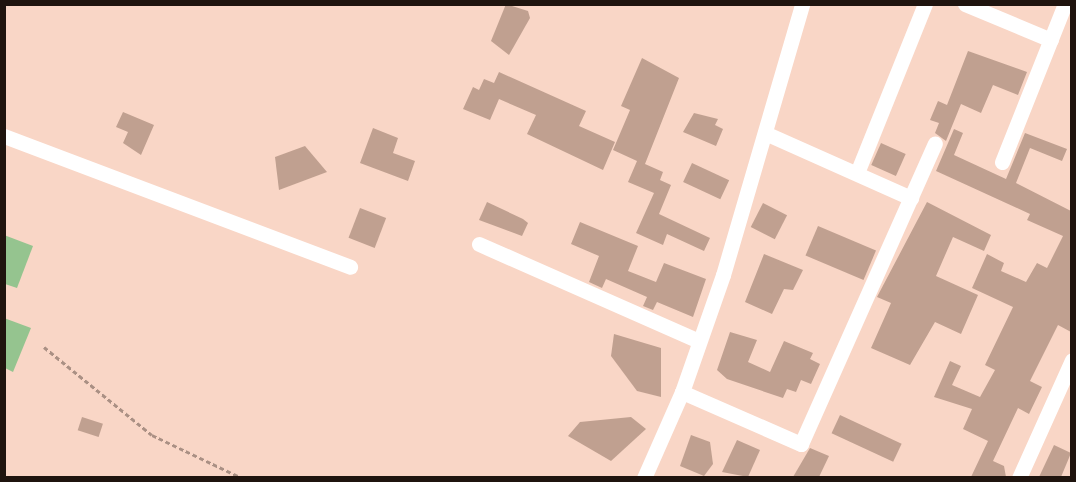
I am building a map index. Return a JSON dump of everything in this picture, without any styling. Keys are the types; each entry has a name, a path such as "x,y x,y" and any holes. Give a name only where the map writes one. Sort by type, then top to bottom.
{"street":[{"path":"644,477 682,392 765,133 802,4"},
{"path":"857,173 925,4"},
{"path":"965,4 1051,40"},
{"path":"1002,162 1065,4"},
{"path":"765,133 911,198"},
{"path":"4,136 350,267"},
{"path":"682,392 801,444 935,143"},
{"path":"479,244 699,341"},
{"path":"1019,477 1071,360"}],"path":[{"path":"44,347 152,435 242,477"}],"green space":[{"path":"4,235 33,246 17,288 5,284"},
{"path":"4,318 31,328 13,372 5,368"}],"building":[{"path":"506,4 528,11 530,18 509,55 491,41"},
{"path":"968,51 1027,72 1018,95 993,85 981,113 961,104 946,141 935,133 939,123 930,120 938,101 947,105"},
{"path":"642,58 679,78 645,164 663,172 660,180 671,185 659,214 710,238 704,251 667,234 663,245 636,233 654,193 628,182 637,161 613,150 630,110 621,106"},
{"path":"499,72 586,111 579,126 615,142 603,170 527,134 536,115 499,99 490,120 463,109 473,87 479,90 484,79 494,83"},
{"path":"123,112 154,125 141,155 123,143 128,132 116,127"},
{"path":"694,113 718,119 715,125 723,129 716,146 683,132"},
{"path":"373,128 398,138 393,153 415,161 408,181 360,163"},
{"path":"954,129 963,133 954,155 1006,179 1025,133 1067,149 1062,161 1030,148 1016,183 1071,211 1071,332 1058,325 1030,381 1042,387 1029,414 1018,408 993,461 1004,466 1006,477 971,477 988,441 963,429 972,409 934,397 950,361 961,366 952,385 980,397 995,370 985,365 1013,307 972,288 987,254 1004,263 1001,271 1026,282 1037,263 1047,268 1063,236 1027,220 1030,214 936,171"},
{"path":"881,143 906,154 896,176 871,165"},
{"path":"305,146 327,172 279,190 275,157"},
{"path":"692,163 729,180 720,199 683,182"},
{"path":"487,202 528,223 522,236 479,220"},
{"path":"927,202 991,235 984,251 953,237 936,276 978,295 961,334 935,322 910,365 871,348 891,303 877,297"},
{"path":"763,203 787,215 775,239 751,227"},
{"path":"360,208 386,218 375,248 349,238"},
{"path":"580,222 638,246 628,271 656,282 664,263 706,279 693,317 657,302 653,310 643,306 647,297 606,279 602,288 589,282 599,256 571,244"},
{"path":"818,226 876,251 863,280 805,255"},
{"path":"764,254 803,270 793,290 784,289 772,314 745,302"},
{"path":"730,332 757,340 748,362 770,372 784,341 813,353 810,359 820,364 811,384 801,380 796,392 787,389 783,398 727,379 717,370"},
{"path":"614,334 661,348 661,397 637,391 611,356"},
{"path":"840,415 902,444 893,462 832,433"},
{"path":"82,417 103,424 99,437 78,430"},
{"path":"631,417 646,429 611,461 568,436 580,422"},
{"path":"691,435 710,442 713,464 704,476 680,466"},
{"path":"737,440 760,450 748,477 722,472"},
{"path":"1054,445 1071,453 1061,477 1039,477"},
{"path":"810,448 829,456 819,477 793,477"}]}
